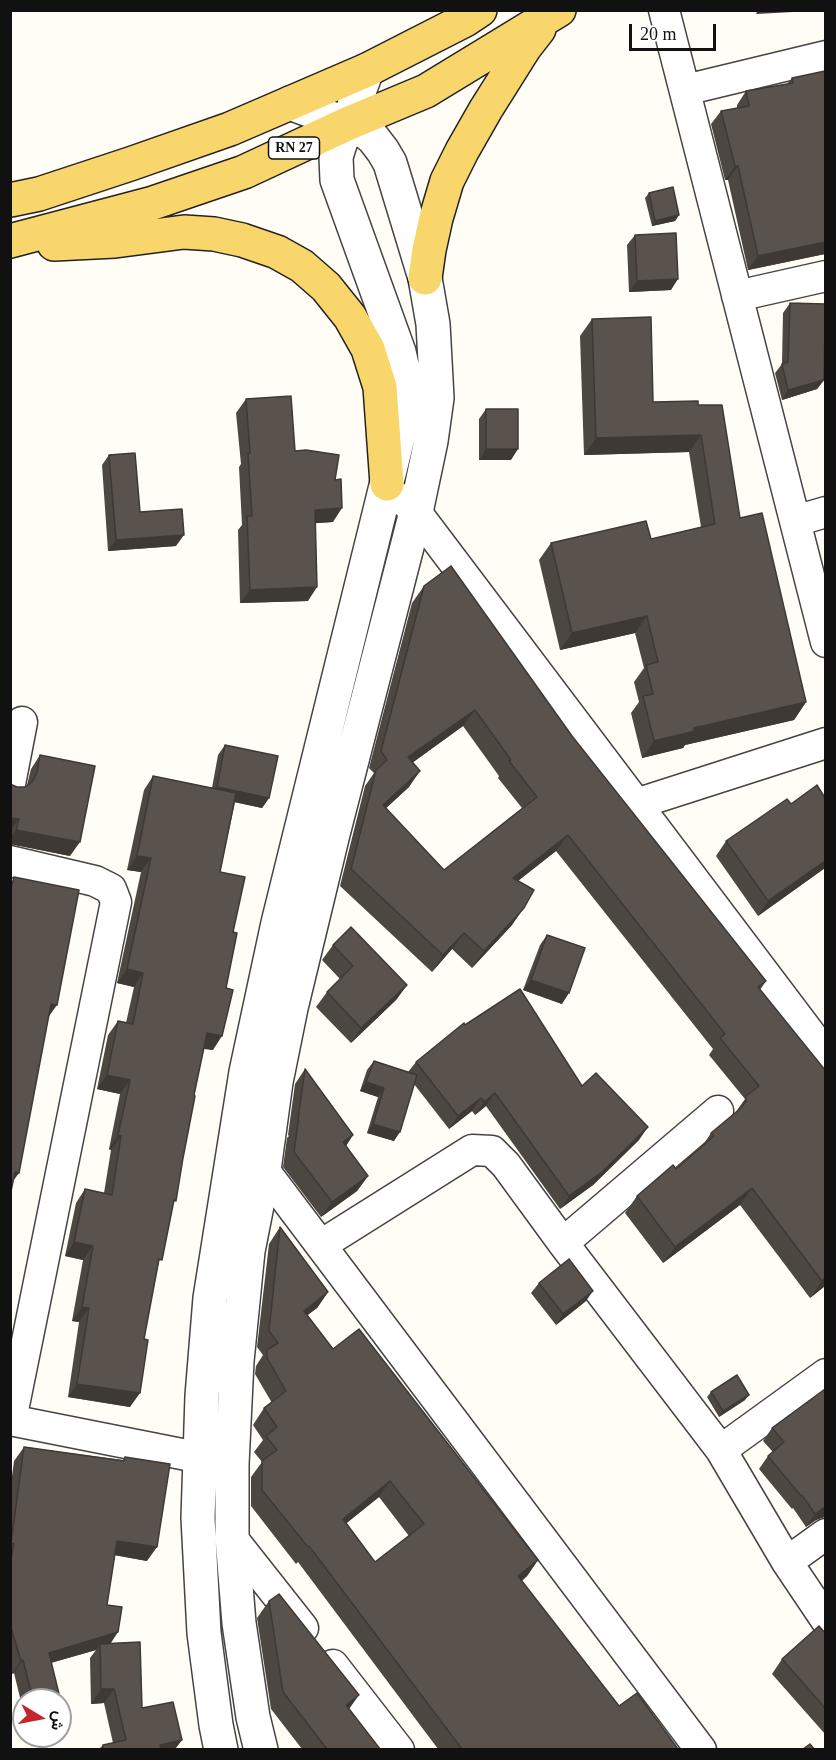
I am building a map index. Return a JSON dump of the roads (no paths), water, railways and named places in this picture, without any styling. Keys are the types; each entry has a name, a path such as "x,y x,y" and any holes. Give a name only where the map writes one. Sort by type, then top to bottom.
{"main road":[{"path":"10,200 39,194 130,165 230,129 367,69 465,20 480,10"},
{"path":"425,278 429,250 447,181 486,109 525,47 553,15"},
{"name":"RN 27","path":"10,241 150,204 233,175 426,91 553,15"},
{"path":"10,246 116,241 184,232 204,233 242,240 277,252 302,266 326,287 350,317 368,350 380,387 387,484"}],"street":[{"path":"664,10 825,642"},
{"path":"685,90 825,56"},
{"path":"221,1749 204,1633 198,1518 202,1396 210,1298 246,1072 278,923 405,409 405,378 399,352 337,180 336,157 367,69"},
{"path":"261,1749 253,1717 239,1623 232,1538 232,1464 237,1360 248,1251 264,1170 276,1082 291,1008 336,822 416,512 431,441 437,398 433,324 425,278 390,163 374,138 363,130 290,103"},
{"path":"737,296 825,276"},
{"path":"387,484 416,512 825,1055"},
{"path":"795,521 825,512"},
{"path":"10,784 22,722"},
{"path":"636,804 825,743"},
{"path":"10,861 95,881 111,889 116,902 11,1420 232,1464"},
{"path":"563,1243 718,1111"},
{"path":"234,1148 264,1170 701,1749"},
{"path":"321,1245 472,1150 492,1151 506,1165 720,1450 787,1562 825,1620"},
{"path":"720,1450 825,1374"},
{"path":"787,1562 825,1534"},
{"path":"232,1538 399,1749"}]}
